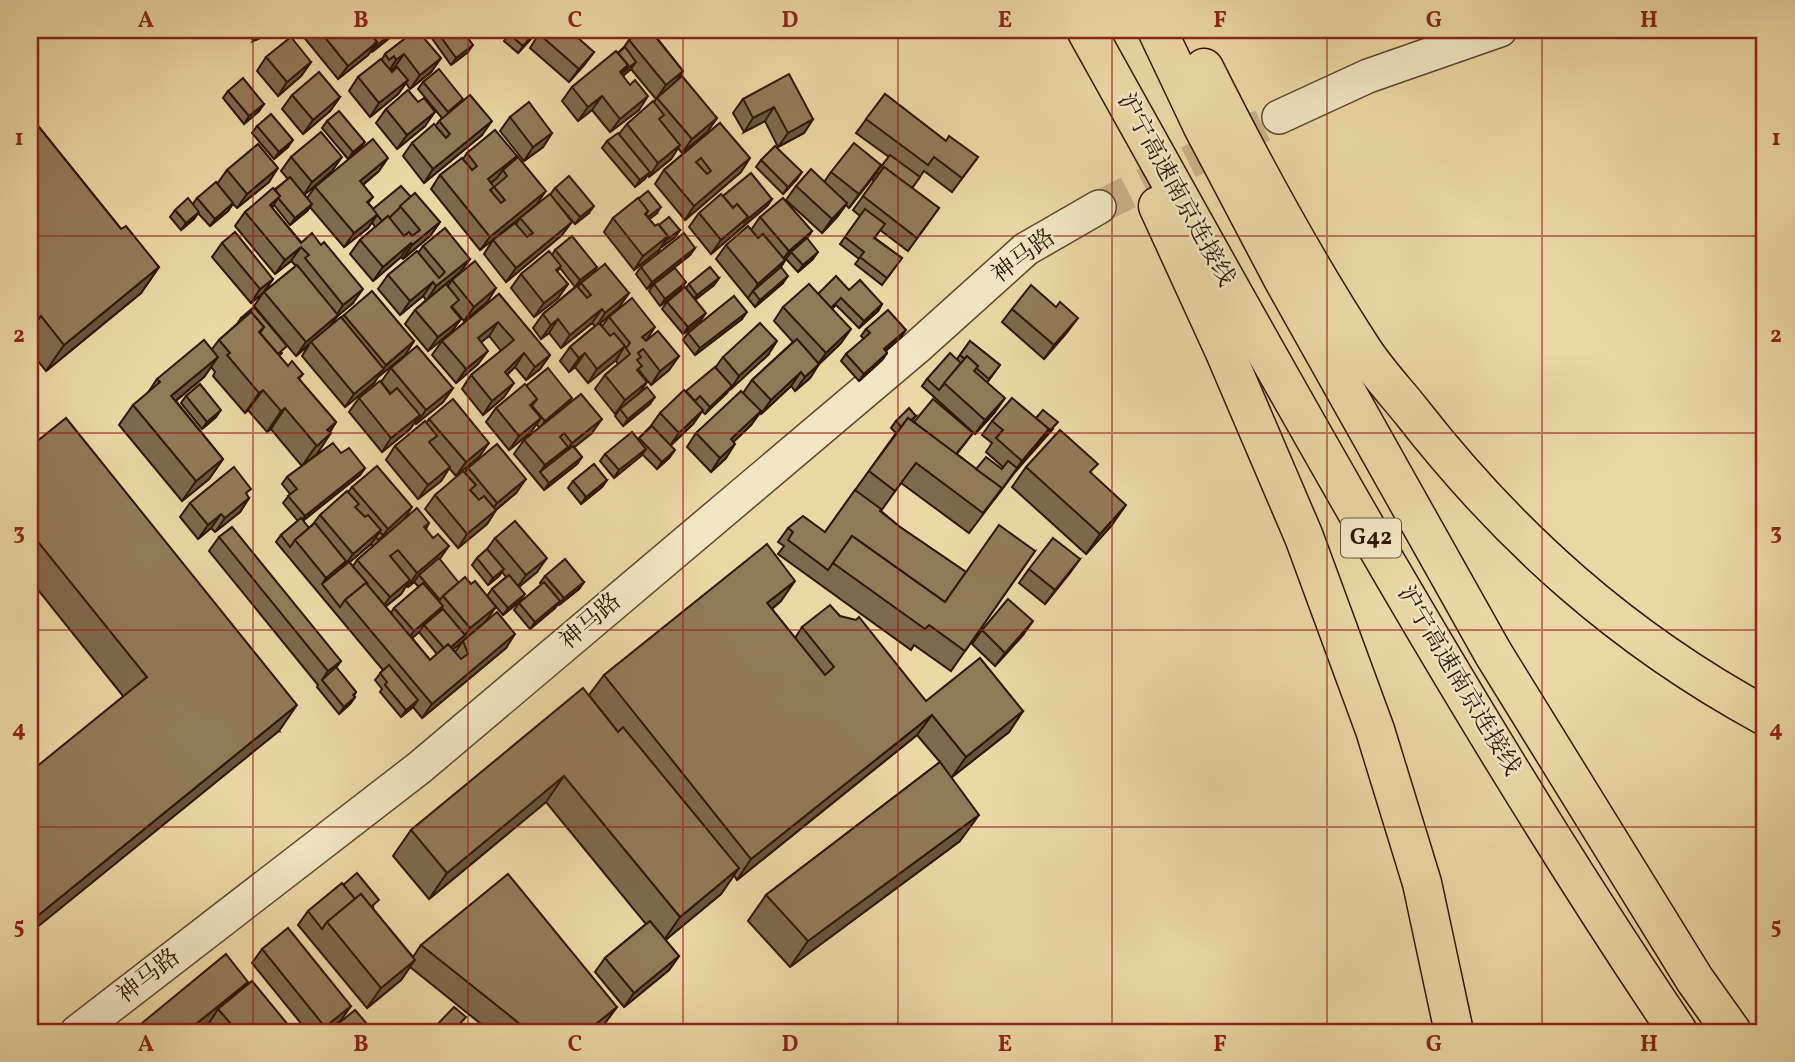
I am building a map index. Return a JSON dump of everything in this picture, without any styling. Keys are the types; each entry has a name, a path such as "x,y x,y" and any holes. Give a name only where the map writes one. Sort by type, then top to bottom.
{"highway":[{"name":"G42","path":"1077,30 1224,350 1304,537 1375,730 1415,857 1454,1032"},
{"name":"沪宁高速南京连接线","path":"1086,30 1354,511 1550,833 1678,1032"},
{"name":"沪宁高速南京连接线","path":"1157,30 1203,127 1283,279 1486,642 1695,980 1732,1032"},
{"path":"1185,30 1232,123 1363,350 1448,459 1534,549 1624,627 1718,690 1765,716"}],"street":[{"path":"1279,117 1368,76 1500,30"},
{"name":"神马路","path":"77,1032 419,768 916,348 1026,249 1099,207"}],"building":[{"path":"319,30 368,30 377,42 348,66"},
{"path":"375,30 397,30 377,45 371,34"},
{"path":"416,30 441,58 420,75 404,54 396,60 394,56 389,60 385,54"},
{"path":"436,30 462,30 473,45 456,58"},
{"path":"512,30 537,30 523,46 509,34"},
{"path":"543,30 569,30 594,52 579,69 539,34"},
{"path":"642,30 650,30 683,71 666,85 629,40"},
{"path":"650,30 664,30 655,36"},
{"path":"291,37 311,62 287,82 266,57"},
{"path":"625,47 636,62 623,72 628,65 618,53"},
{"path":"616,51 628,65 620,72 630,85 635,80 648,96 620,119 602,96 588,107 572,87"},
{"path":"381,59 392,72 397,67 408,80 379,103 358,77"},
{"path":"439,69 463,99 448,112 423,82"},
{"path":"319,72 340,97 313,120 292,95"},
{"path":"789,74 813,119 788,133 774,107 753,118 743,99"},
{"path":"682,76 717,118 692,139 657,98"},
{"path":"243,78 264,104 249,116 228,91"},
{"path":"408,90 418,102 424,98 435,112 407,135 386,109"},
{"path":"885,94 946,141 949,136 978,157 962,178 934,157 928,165 866,119"},
{"path":"470,95 492,121 433,169 412,143 434,124 446,138 450,134 439,121"},
{"path":"653,101 664,115 659,119 680,145 658,163 627,124"},
{"path":"529,102 552,133 533,147 510,117"},
{"path":"339,111 365,142 353,152 327,121"},
{"path":"271,114 293,140 279,152 257,126"},
{"path":"30,116 121,229 126,226 159,267 64,345 41,316 30,325"},
{"path":"720,123 750,158 694,206 664,170","holes":["701,158 711,171 707,174 696,162"]},
{"path":"495,130 517,156 488,179 494,187 507,176 503,170 518,157 546,191 490,237 440,175 462,158 472,170 477,166 467,153","holes":["494,187 505,200 501,203 490,190"]},
{"path":"321,132 342,157 312,182 291,157"},
{"path":"618,133 650,172 640,180 607,141"},
{"path":"373,139 388,158 360,181 373,197 367,202 378,214 354,233 315,187"},
{"path":"854,143 881,165 859,194 831,172"},
{"path":"258,144 278,168 247,194 227,170"},
{"path":"775,146 802,172 788,187 761,160"},
{"path":"890,155 920,177 912,188 884,167 879,174 877,172"},
{"path":"884,167 939,208 917,238 863,196"},
{"path":"811,169 847,203 832,219 796,186"},
{"path":"751,173 772,199 743,223 748,217 737,204 733,208 723,196"},
{"path":"569,176 594,206 580,217 555,188"},
{"path":"290,177 312,204 295,218 278,198 280,196 275,190"},
{"path":"216,182 233,203 215,219 197,198"},
{"path":"401,186 411,197 389,218 388,216 382,221 373,209"},
{"path":"273,188 280,196 270,205 301,243 312,233 321,245 324,242 363,289 343,305 305,258 309,255 301,247 285,260 245,212"},
{"path":"648,191 661,207 648,217 648,211 638,199"},
{"path":"415,193 440,222 383,267 360,240 388,216 404,236 409,232 412,236 420,230 400,206"},
{"path":"550,194 572,222 516,268 493,240 515,223 527,237 533,233 520,218"},
{"path":"721,194 733,208 737,204 748,217 721,240 699,213"},
{"path":"188,198 199,212 186,223 175,210"},
{"path":"638,198 648,211 645,214 668,236 643,256 613,218"},
{"path":"783,198 812,231 789,251 760,217"},
{"path":"865,209 885,224 874,238 902,258 887,278 860,257 864,252 845,237"},
{"path":"669,217 680,230 666,240 668,236 659,225"},
{"path":"748,226 758,238 763,234 785,260 758,284 726,245"},
{"path":"445,228 470,259 436,286 433,282 410,301 388,275 417,251 439,278 445,272 423,246"},
{"path":"235,232 273,279 260,289 222,243"},
{"path":"684,233 695,248 652,282 641,267"},
{"path":"572,236 597,267 580,280 555,250"},
{"path":"807,238 818,252 803,265 791,252"},
{"path":"549,251 561,266 556,270 568,284 544,303 521,274"},
{"path":"475,261 496,288 474,307 452,280"},
{"path":"605,264 629,293 605,313 602,309 570,335 558,319 551,325 543,314 577,286 587,298 591,295 581,283"},
{"path":"297,265 338,315 306,342 264,292"},
{"path":"710,267 719,278 697,295 689,284"},
{"path":"781,267 788,276 760,300 753,291"},
{"path":"675,268 686,282 665,299 654,284"},
{"path":"836,276 849,290 860,280 882,304 864,321 841,298 831,308 818,294"},
{"path":"446,284 459,300 451,307 461,319 438,337 415,310"},
{"path":"809,284 851,329 826,353 783,307"},
{"path":"1031,285 1056,307 1060,302 1078,318 1054,345 1012,309"},
{"path":"685,287 706,313 688,327 667,302"},
{"path":"372,291 414,341 386,365 344,315"},
{"path":"499,294 550,355 535,367 524,353 505,372 514,383 492,401 471,375 514,340 498,322 478,338 488,351 466,369 442,341"},
{"path":"734,296 747,312 700,348 688,333"},
{"path":"632,298 655,327 642,337 646,341 658,331 679,356 660,371 643,349 638,353 641,357 637,360 642,366 637,370 647,382 625,400 605,375 630,354 626,348 630,343 609,317"},
{"path":"254,307 287,346 278,354 260,333 264,327 251,312 242,320"},
{"path":"888,310 906,330 884,349 887,353 864,374 846,354 870,333 866,329"},
{"path":"251,312 264,327 259,332 288,366 292,361 303,374 298,378 336,422 327,430 331,433 317,446 285,408 281,411 263,390 259,393 227,355 230,353 219,340"},
{"path":"341,317 384,369 354,394 311,342"},
{"path":"599,323 610,336 614,333 625,346 597,369 585,353 579,358 570,347"},
{"path":"760,323 777,341 739,376 723,357"},
{"path":"797,339 819,364 805,377 801,372 771,400 752,380"},
{"path":"204,340 218,357 171,396 223,459 196,481 133,405 160,382 157,379"},
{"path":"970,341 1000,365 989,379 967,356 965,359 960,355"},
{"path":"417,346 453,388 426,410 391,368"},
{"path":"950,353 961,363 939,390 927,379"},
{"path":"967,356 978,366 974,371 1005,398 985,420 944,383"},
{"path":"715,367 732,386 710,407 700,396 695,401 686,391"},
{"path":"548,368 572,398 545,421 532,406 537,399 526,386"},
{"path":"380,381 390,394 397,388 420,415 391,438 359,398"},
{"path":"200,384 221,410 207,422 186,396"},
{"path":"525,384 537,399 530,405 541,418 519,436 496,408"},
{"path":"647,387 655,397 628,419 620,409"},
{"path":"684,390 703,410 679,433 660,413"},
{"path":"741,391 761,411 731,439 735,444 720,458 696,433"},
{"path":"581,394 602,419 572,443 564,433 560,437 568,447 545,465 524,440"},
{"path":"1012,398 1049,429 1022,461 996,438 1003,430 992,421"},
{"path":"453,399 489,443 466,462 429,419"},
{"path":"933,399 973,433 956,454 914,422"},
{"path":"909,408 916,416 911,420 908,418 901,427 896,421"},
{"path":"1043,410 1058,422 1046,435 1049,429 1036,418"},
{"path":"66,418 297,705 30,922 30,772 147,677 30,532 30,447"},
{"path":"908,418 1002,488 983,513 916,463 895,491 869,471"},
{"path":"425,421 437,436 429,442 450,467 428,485 395,446"},
{"path":"652,426 675,450 662,462 639,438"},
{"path":"1060,430 1098,464 1090,472 1126,505 1100,534 1026,467"},
{"path":"632,432 646,449 619,470 605,454"},
{"path":"333,443 341,453 349,448 365,468 305,516 288,496 297,489 287,477"},
{"path":"497,444 526,479 497,503 468,468"},
{"path":"573,446 582,457 549,483 540,472"},
{"path":"986,457 1002,469 1008,461 1017,468 999,493 1002,488 976,469"},
{"path":"594,464 607,480 586,497 573,481"},
{"path":"377,466 412,507 388,529 352,487"},
{"path":"234,467 251,489 246,493 249,498 225,518 221,514 208,525 190,503"},
{"path":"463,471 476,485 470,490 479,500 484,496 496,510 467,534 435,495"},
{"path":"855,490 900,527 966,572 945,602 852,536 828,570 788,540 793,532 788,528 803,516 825,532"},
{"path":"347,491 359,504 355,507 365,517 368,515 381,530 353,554 320,515"},
{"path":"417,508 429,523 424,527 433,538 438,534 449,546 417,573 398,550 390,556 410,580 390,597 357,560"},
{"path":"301,518 309,528 290,547 281,535"},
{"path":"515,521 547,558 526,575 495,538"},
{"path":"315,523 346,561 326,578 295,540"},
{"path":"999,525 1035,551 965,651 929,625 925,629 833,563 852,536 945,602"},
{"path":"232,527 341,661 328,671 219,537"},
{"path":"1053,538 1080,559 1055,590 1029,569"},
{"path":"767,544 795,581 767,603 825,675 834,667 802,627 830,605 840,616 856,620 859,617 926,701 980,658 1023,711 966,757 932,715 751,859 604,675"},
{"path":"487,549 504,569 493,578 477,558"},
{"path":"439,558 459,583 440,600 419,575"},
{"path":"565,559 584,582 564,598 545,576"},
{"path":"349,562 368,584 345,600 340,607 322,584"},
{"path":"509,575 525,594 508,608 492,589"},
{"path":"465,577 471,584 475,581 496,607 470,628 443,596"},
{"path":"544,582 560,601 535,622 519,603"},
{"path":"366,583 430,660 448,644 461,659 468,654 463,641 497,612 515,634 432,704 345,600"},
{"path":"423,583 443,606 414,631 394,608"},
{"path":"1008,599 1033,621 1005,653 982,630"},
{"path":"443,609 465,635 451,647 448,644 444,648 424,625"},
{"path":"389,665 418,700 406,710 385,685 387,682 380,673"},
{"path":"336,667 356,692 353,695 355,697 344,707 322,680"},
{"path":"583,688 618,732 623,727 739,868 680,917 564,776 447,873 411,830"},
{"path":"940,762 979,815 808,941 766,895"},
{"path":"357,873 379,900 371,907 361,894 355,899 343,885"},
{"path":"508,874 617,1007 586,1032 530,1032 421,945"},
{"path":"342,883 355,899 322,929 308,911"},
{"path":"361,894 415,960 381,988 327,922"},
{"path":"650,921 679,956 634,993 605,958"},
{"path":"288,928 351,1006 325,1027 262,949"},
{"path":"226,954 248,982 186,1032 140,1032 136,1028"},
{"path":"252,981 294,1032 238,1032 218,1009"},
{"path":"454,1007 466,1017 457,1027 462,1032 430,1032"},
{"path":"355,1010 374,1032 336,1032 333,1028"}],"tunnel":[{"path":"1099,207 1279,117"}]}
